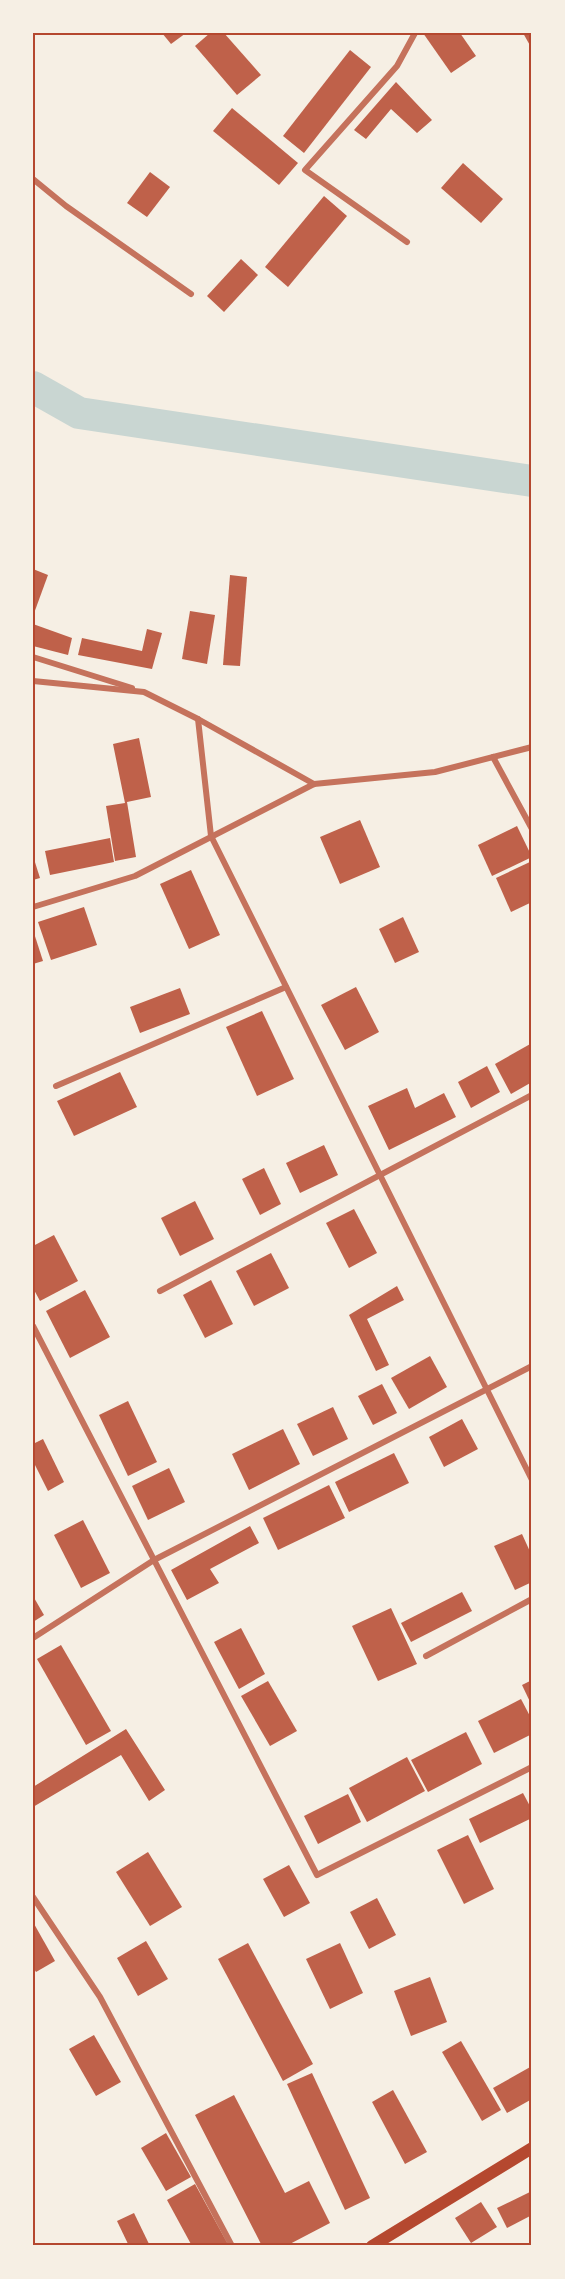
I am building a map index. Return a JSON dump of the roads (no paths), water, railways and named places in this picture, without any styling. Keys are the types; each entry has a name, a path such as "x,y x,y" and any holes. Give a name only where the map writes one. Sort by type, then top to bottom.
{"main road":[{"path":"372,2246 532,2148"}],"street":[{"path":"407,242 305,170 397,66 416,33"},
{"path":"33,179 66,206 190,294"},
{"path":"33,657 144,692 198,719 314,784"},
{"path":"33,681 144,692"},
{"path":"198,719 211,836 532,1480"},
{"path":"33,907 135,876 314,784 435,772 532,747"},
{"path":"493,757 532,829"},
{"path":"56,1086 286,987"},
{"path":"160,1291 532,1095"},
{"path":"33,1326 317,1875 532,1767"},
{"path":"33,1638 154,1560 532,1366"},
{"path":"426,1656 532,1599"},
{"path":"33,1897 100,1997 232,2246"}],"waterway":[{"path":"33,387 79,413 532,481"}]}
